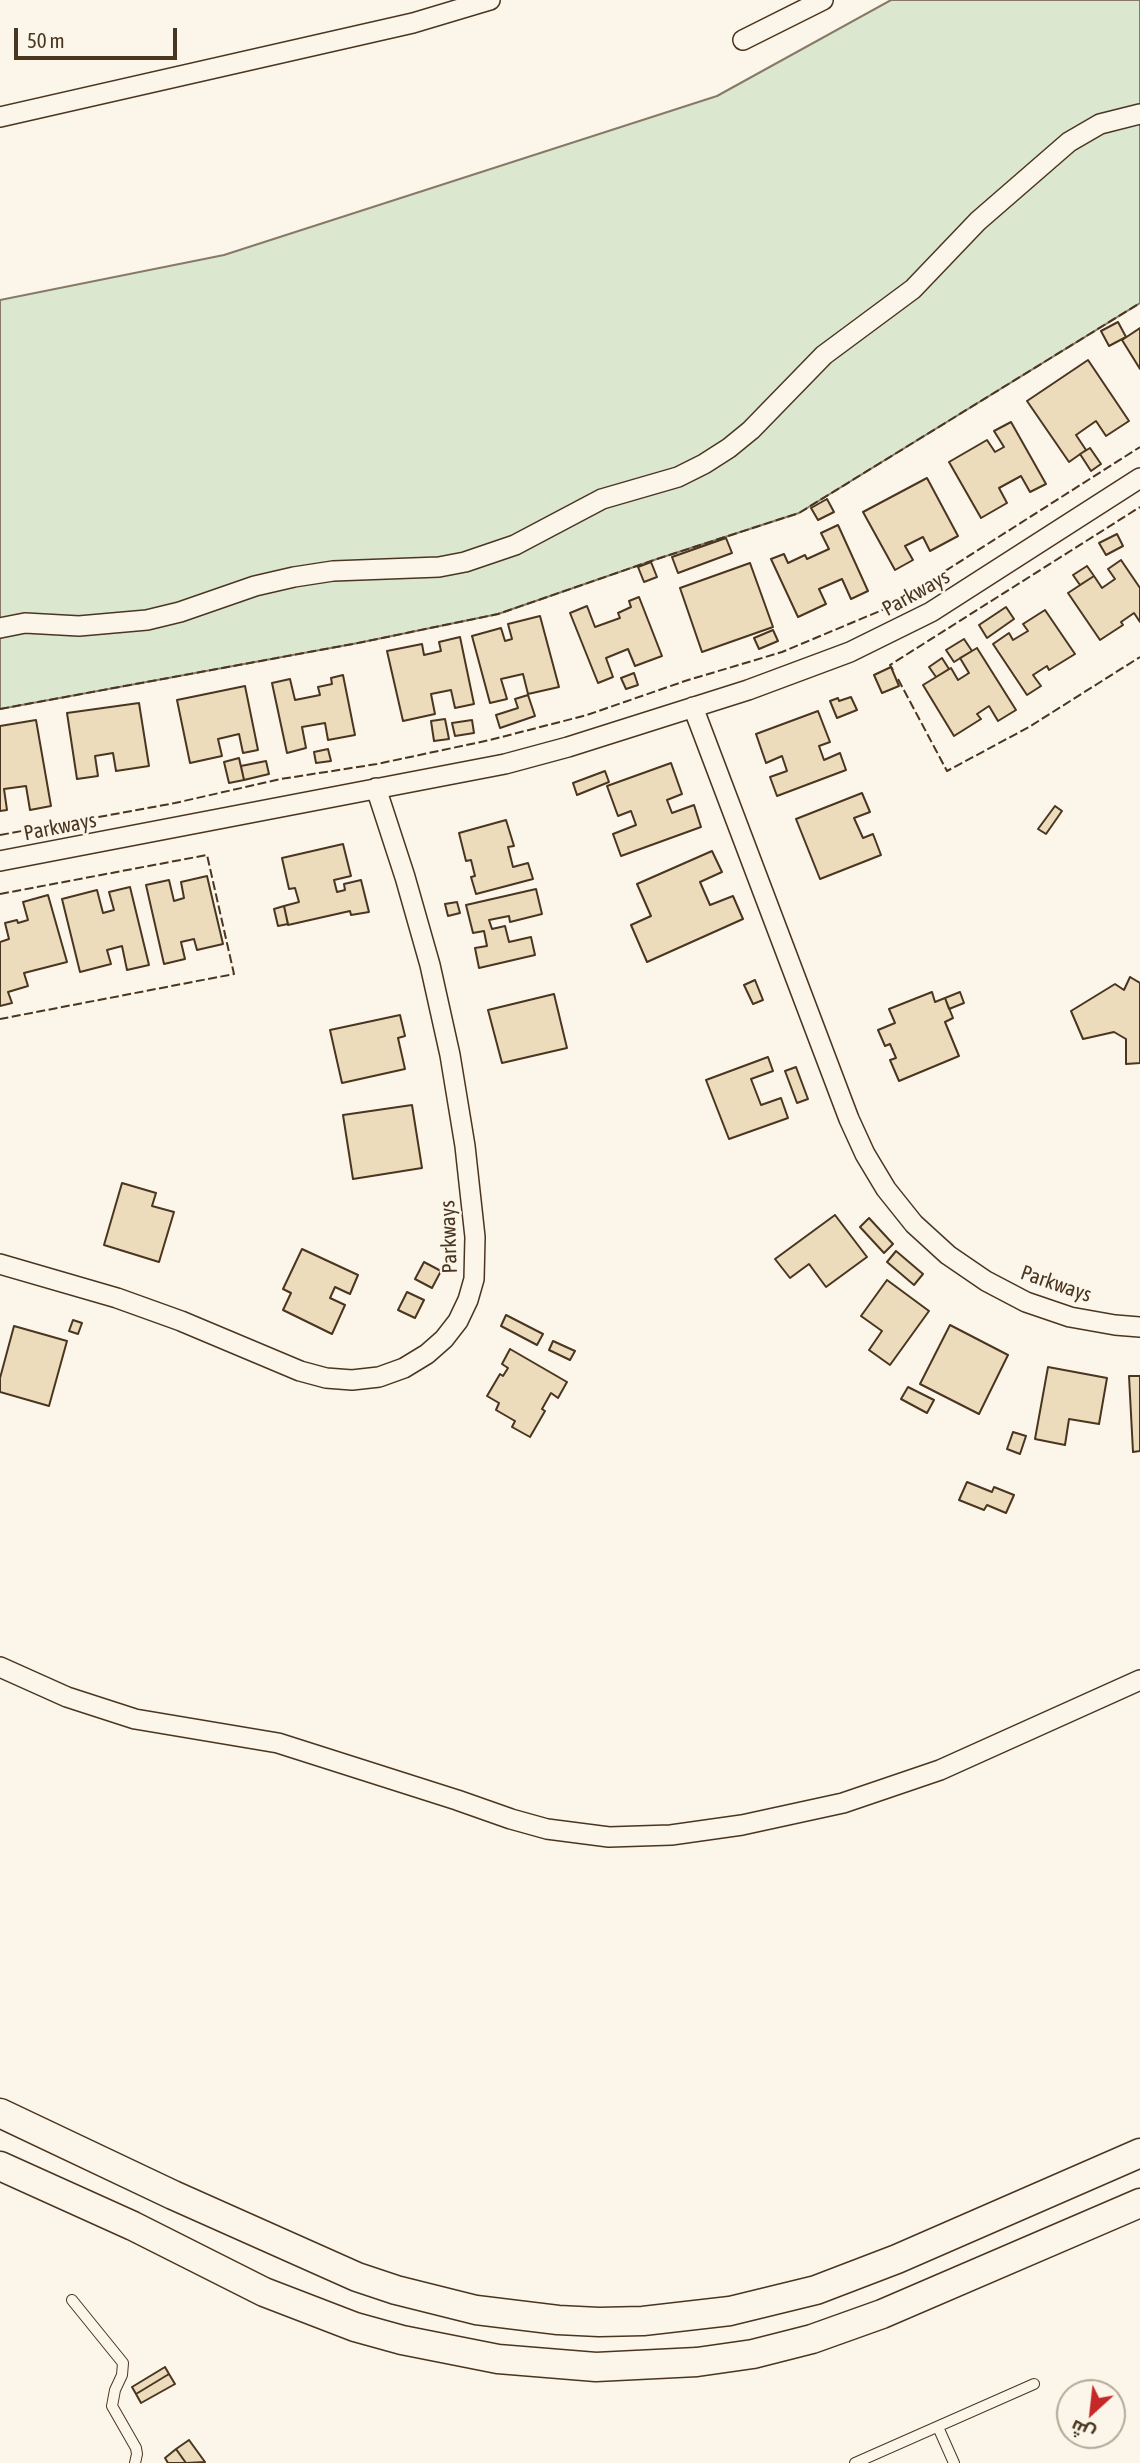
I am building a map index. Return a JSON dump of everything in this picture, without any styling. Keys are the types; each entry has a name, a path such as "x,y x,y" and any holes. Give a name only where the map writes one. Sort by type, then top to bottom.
{"street":[{"path":"0,117 413,23 490,0"},
{"path":"743,40 823,0"},
{"path":"0,628 25,623 79,626 147,620 180,612 255,586 294,577 334,571 439,567 465,562 515,545 602,499 678,477 704,464 751,430 824,355 914,289 978,221 1069,142 1100,124 1140,114"},
{"name":"Parkways","path":"0,861 505,764 568,747 800,673 891,633 969,590 1140,478"},
{"name":"Parkways","path":"693,707 849,1119 865,1154 886,1189 914,1224 948,1255 986,1281 1027,1302 1070,1317 1115,1325 1140,1326"},
{"name":"Parkways","path":"0,1264 117,1298 181,1321 300,1371 326,1378 352,1380 379,1377 404,1368 427,1354 444,1339 458,1321 474,1279 475,1237 465,1146 450,1055 430,965 376,788"},
{"path":"0,1667 67,1697 135,1719 278,1743 511,1819 557,1831 609,1838 671,1835 742,1825 843,1803 940,1770 1140,1680"},
{"path":"0,2113 319,2261 370,2281 476,2310 599,2322 643,2321 730,2311 816,2290 898,2259 1140,2153"},
{"path":"0,2166 133,2226 264,2292 355,2327 402,2340 498,2359 596,2367 711,2361 812,2339 882,2314 1140,2203"}],"lane":[{"path":"72,2300 123,2363 113,2406 136,2448 135,2463"},
{"path":"855,2463 1034,2384"},
{"path":"938,2427 954,2463"}],"green space":[{"path":"891,0 1140,0 1140,303 799,513 498,614 358,643 0,709 0,300 224,255 717,96"}],"building":[{"path":"1118,322 1126,337 1109,346 1101,331"},
{"path":"1140,328 1140,369 1122,340"},
{"path":"1088,360 1129,421 1106,436 1096,421 1076,435 1086,450 1069,462 1027,401"},
{"path":"1011,422 1046,484 1030,492 1021,476 999,488 1007,503 981,518 949,462 987,440 995,452 1004,447 994,431"},
{"path":"1090,448 1101,464 1091,471 1080,454"},
{"path":"927,478 958,536 930,551 923,537 905,546 913,560 895,570 863,512"},
{"path":"827,499 834,512 818,520 811,508"},
{"path":"838,525 868,591 851,599 842,579 819,589 826,604 798,617 771,559 784,554 788,563 805,555 807,559 829,549 821,533"},
{"path":"1117,534 1123,546 1106,555 1099,543"},
{"path":"726,538 732,553 678,573 672,557"},
{"path":"1121,560 1140,588 1140,622 1134,613 1121,622 1123,625 1100,640 1068,593 1094,576 1102,588 1115,579 1108,569"},
{"path":"651,562 657,577 644,582 638,567"},
{"path":"750,563 773,627 702,652 680,588"},
{"path":"1087,566 1094,576 1080,585 1073,575"},
{"path":"639,597 662,656 635,666 628,649 606,658 613,677 598,683 570,613 587,606 595,627 620,618 618,613 631,607 629,601"},
{"path":"1006,607 1014,619 987,638 979,625"},
{"path":"1045,610 1075,654 1049,670 1047,666 1033,675 1041,686 1027,695 993,644 1009,633 1013,640 1028,631 1023,624"},
{"path":"540,616 559,687 528,694 523,674 501,679 507,699 490,703 472,636 501,628 505,641 512,639 508,624"},
{"path":"773,630 778,641 759,649 754,638"},
{"path":"460,637 474,704 455,708 451,690 431,694 435,714 403,721 387,651 422,644 424,655 441,651 439,642"},
{"path":"964,639 972,651 954,662 946,650"},
{"path":"977,648 1016,710 998,721 989,706 977,714 981,719 954,736 923,685 951,668 958,680 969,673 960,658"},
{"path":"942,658 949,669 936,677 929,667"},
{"path":"891,667 899,686 882,693 874,675"},
{"path":"634,673 638,685 626,689 621,678"},
{"path":"343,675 355,735 328,740 325,723 302,727 306,748 287,753 272,683 290,679 295,700 320,695 318,687 332,684 331,678"},
{"path":"245,686 258,750 243,753 239,734 218,739 222,756 190,763 177,700"},
{"path":"528,695 535,716 500,728 496,715 518,708 515,699"},
{"path":"851,697 857,710 837,718 830,701"},
{"path":"139,703 149,766 116,771 113,753 95,756 98,776 77,779 67,713"},
{"path":"818,711 830,742 819,746 824,760 840,753 846,770 777,796 770,777 787,771 782,756 766,763 756,734"},
{"path":"445,719 449,739 434,741 431,721"},
{"path":"36,720 51,806 30,810 26,786 4,789 7,810 0,811 0,726"},
{"path":"472,720 474,733 455,736 452,723"},
{"path":"328,749 331,761 316,763 314,752"},
{"path":"239,758 244,780 229,783 224,762"},
{"path":"266,761 269,774 244,780 241,766"},
{"path":"671,763 682,794 667,800 672,813 694,805 701,827 621,856 613,834 636,825 631,811 618,816 607,786"},
{"path":"605,771 609,782 577,795 573,783"},
{"path":"862,793 870,812 854,818 863,838 873,834 881,855 820,879 796,819"},
{"path":"1055,806 1062,811 1046,834 1038,829"},
{"path":"506,820 514,846 508,847 513,867 528,863 533,879 476,894 471,877 475,876 471,860 466,861 459,833"},
{"path":"343,844 351,876 334,880 337,892 345,890 344,884 361,880 369,912 351,915 350,911 288,925 284,906 299,902 295,888 289,889 282,858"},
{"path":"712,851 722,872 700,882 710,905 733,896 743,919 647,962 631,925 651,916 637,884"},
{"path":"207,876 223,944 197,950 194,939 181,942 185,959 164,964 146,885 169,880 174,901 184,898 181,882"},
{"path":"130,887 149,965 127,970 122,946 107,950 111,964 80,972 62,899 97,890 103,913 114,910 109,892"},
{"path":"536,889 542,914 510,922 509,916 489,920 492,929 505,926 509,942 531,937 535,955 479,968 475,948 487,946 484,931 473,933 466,905"},
{"path":"48,895 67,962 24,973 28,986 8,992 12,1003 0,1006 0,942 9,939 5,923 28,920 23,902"},
{"path":"457,902 460,913 448,916 445,904"},
{"path":"284,906 288,924 278,926 274,909"},
{"path":"1130,977 1140,983 1140,1063 1126,1064 1126,1039 1114,1032 1083,1039 1071,1011 1115,984 1124,990"},
{"path":"755,980 763,1000 753,1004 744,985"},
{"path":"932,992 935,1002 945,998 953,1018 945,1022 959,1056 899,1081 890,1060 896,1058 890,1044 885,1046 878,1030 895,1023 889,1009"},
{"path":"960,992 964,1003 949,1009 945,998"},
{"path":"554,994 567,1048 502,1063 488,1010"},
{"path":"400,1015 405,1036 398,1038 405,1069 342,1083 330,1030"},
{"path":"768,1057 773,1071 751,1079 761,1105 781,1098 788,1118 729,1139 706,1080"},
{"path":"796,1067 808,1099 797,1103 785,1071"},
{"path":"412,1105 422,1168 353,1179 343,1115"},
{"path":"122,1183 156,1193 152,1206 174,1212 159,1262 104,1245"},
{"path":"835,1215 867,1257 826,1287 809,1264 790,1278 775,1259"},
{"path":"869,1218 893,1244 884,1253 860,1227"},
{"path":"302,1249 358,1275 350,1294 335,1287 330,1298 345,1305 332,1334 283,1310 291,1293 283,1289"},
{"path":"896,1251 923,1274 914,1285 887,1262"},
{"path":"424,1262 441,1271 432,1288 415,1279"},
{"path":"887,1280 929,1311 890,1365 869,1350 882,1331 861,1316"},
{"path":"407,1292 424,1300 415,1318 398,1310"},
{"path":"506,1315 543,1334 537,1345 501,1326"},
{"path":"73,1320 82,1323 78,1334 69,1331"},
{"path":"950,1325 1008,1355 979,1414 920,1384"},
{"path":"14,1326 67,1341 49,1406 0,1392 0,1378"},
{"path":"553,1341 575,1351 570,1360 549,1350"},
{"path":"510,1349 567,1382 558,1398 551,1393 542,1409 545,1411 530,1437 512,1427 515,1421 496,1410 499,1403 487,1396 500,1374 503,1376 508,1368 502,1364"},
{"path":"1048,1367 1107,1378 1099,1424 1069,1419 1065,1445 1035,1439"},
{"path":"1129,1376 1140,1376 1140,1451 1133,1452"},
{"path":"908,1387 934,1400 927,1413 901,1399"},
{"path":"1013,1432 1026,1436 1020,1454 1007,1449"},
{"path":"967,1482 992,1492 994,1487 1014,1495 1006,1513 987,1505 984,1510 959,1500"},
{"path":"165,2367 169,2374 136,2394 132,2387"},
{"path":"169,2374 175,2384 141,2403 136,2394"},
{"path":"189,2440 205,2462 186,2463 176,2449"},
{"path":"176,2449 186,2463 168,2463 165,2458"}],"fence":[{"path":"0,709 358,643 498,614 799,513 1140,303"},
{"path":"0,835 490,740 587,715 685,681 782,652 887,608 1140,447"},
{"path":"893,670 890,665 1140,507"},
{"path":"898,679 947,771 1029,727 1140,657"},
{"path":"0,894 207,855 234,974 0,1019"}]}
